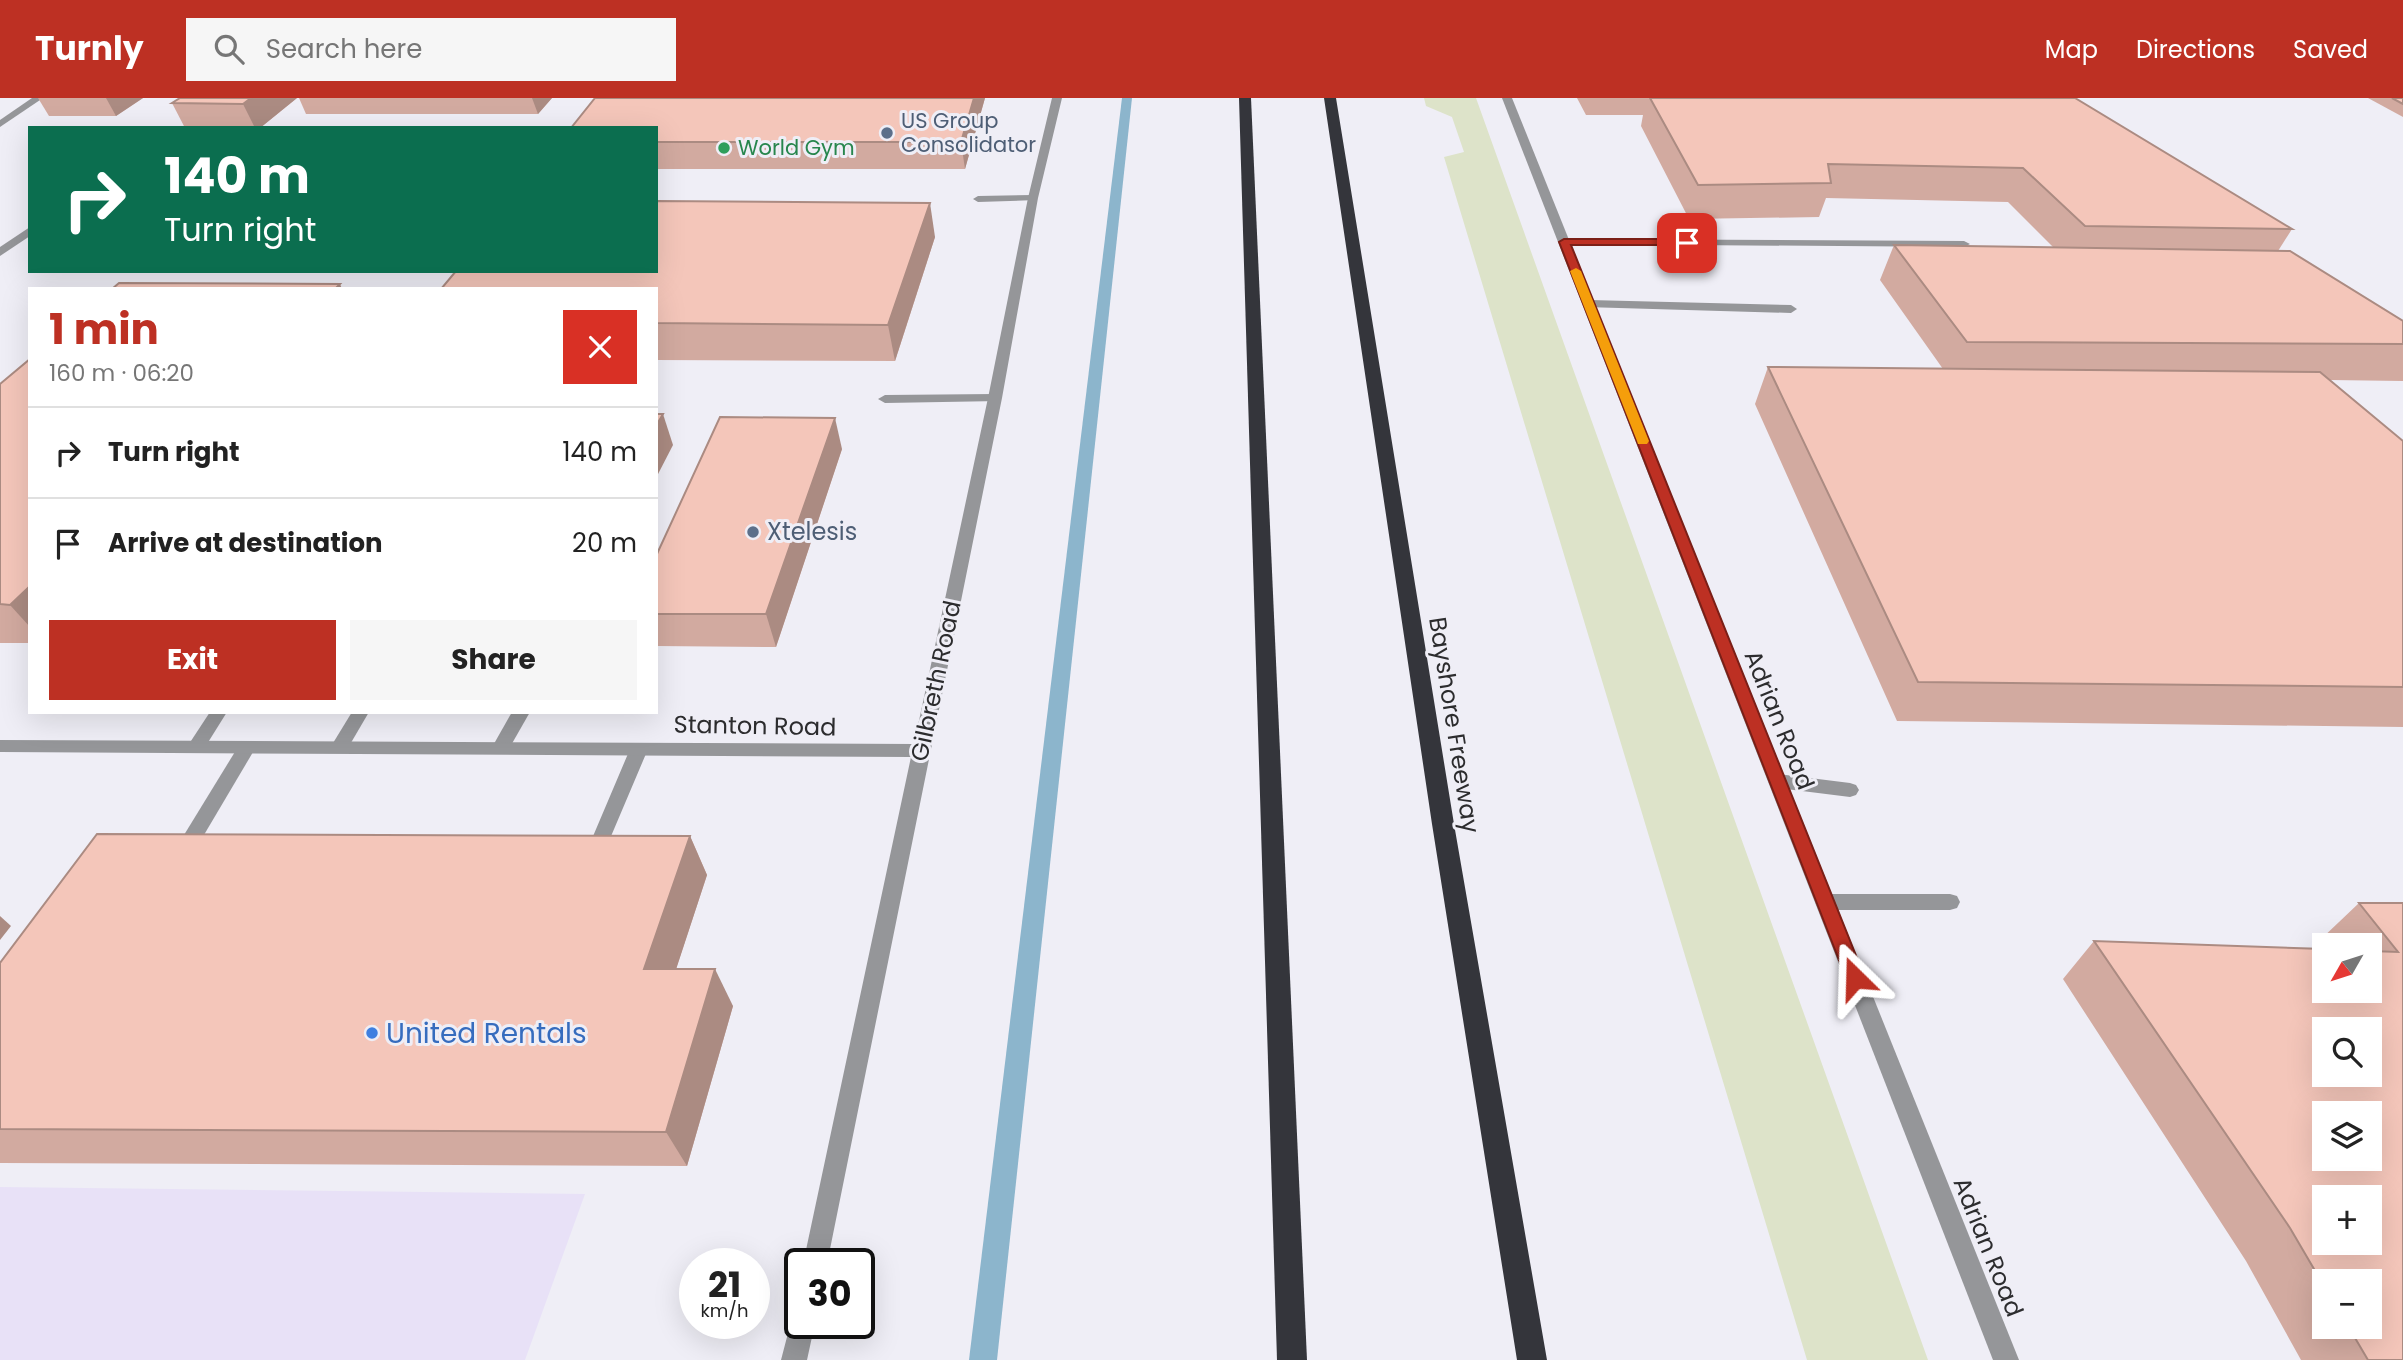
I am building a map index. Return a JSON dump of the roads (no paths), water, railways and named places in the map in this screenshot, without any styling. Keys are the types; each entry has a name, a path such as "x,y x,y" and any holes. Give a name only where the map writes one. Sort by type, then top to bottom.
{"highway":[{"path":"1245,98 1292,1360"},
{"name":"Bayshore Freeway","path":"1330,98 1443,824 1532,1360"}],"street":[{"path":"0,124 38,98"},
{"name":"Gilbreth Road","path":"818,1248 995,398 1033,198 1057,98"},
{"name":"Adrian Road","path":"1507,98 2006,1360"},
{"path":"978,199 1033,198"},
{"path":"0,253 28,232"},
{"path":"1564,242 1964,244"},
{"path":"1589,304 1791,309"},
{"path":"885,400 995,398"},
{"path":"197,747 218,714"},
{"path":"339,748 360,714"},
{"path":"500,749 520,714"},
{"name":"Stanton Road","path":"0,746 922,751"},
{"path":"191,840 247,747"},
{"path":"600,841 639,749"},
{"path":"1777,781 1850,790"},
{"path":"1825,902 1950,902"},
{"path":"794,1360 799,1339"}],"waterway":[{"path":"983,1360 1127,98"}],"place":[{"name":"US Group Consolidator","path":"887,133"},
{"name":"World Gym","path":"724,148"},
{"name":"Xtelesis","path":"753,532"},
{"name":"United Rentals","path":"372,1033"}]}
